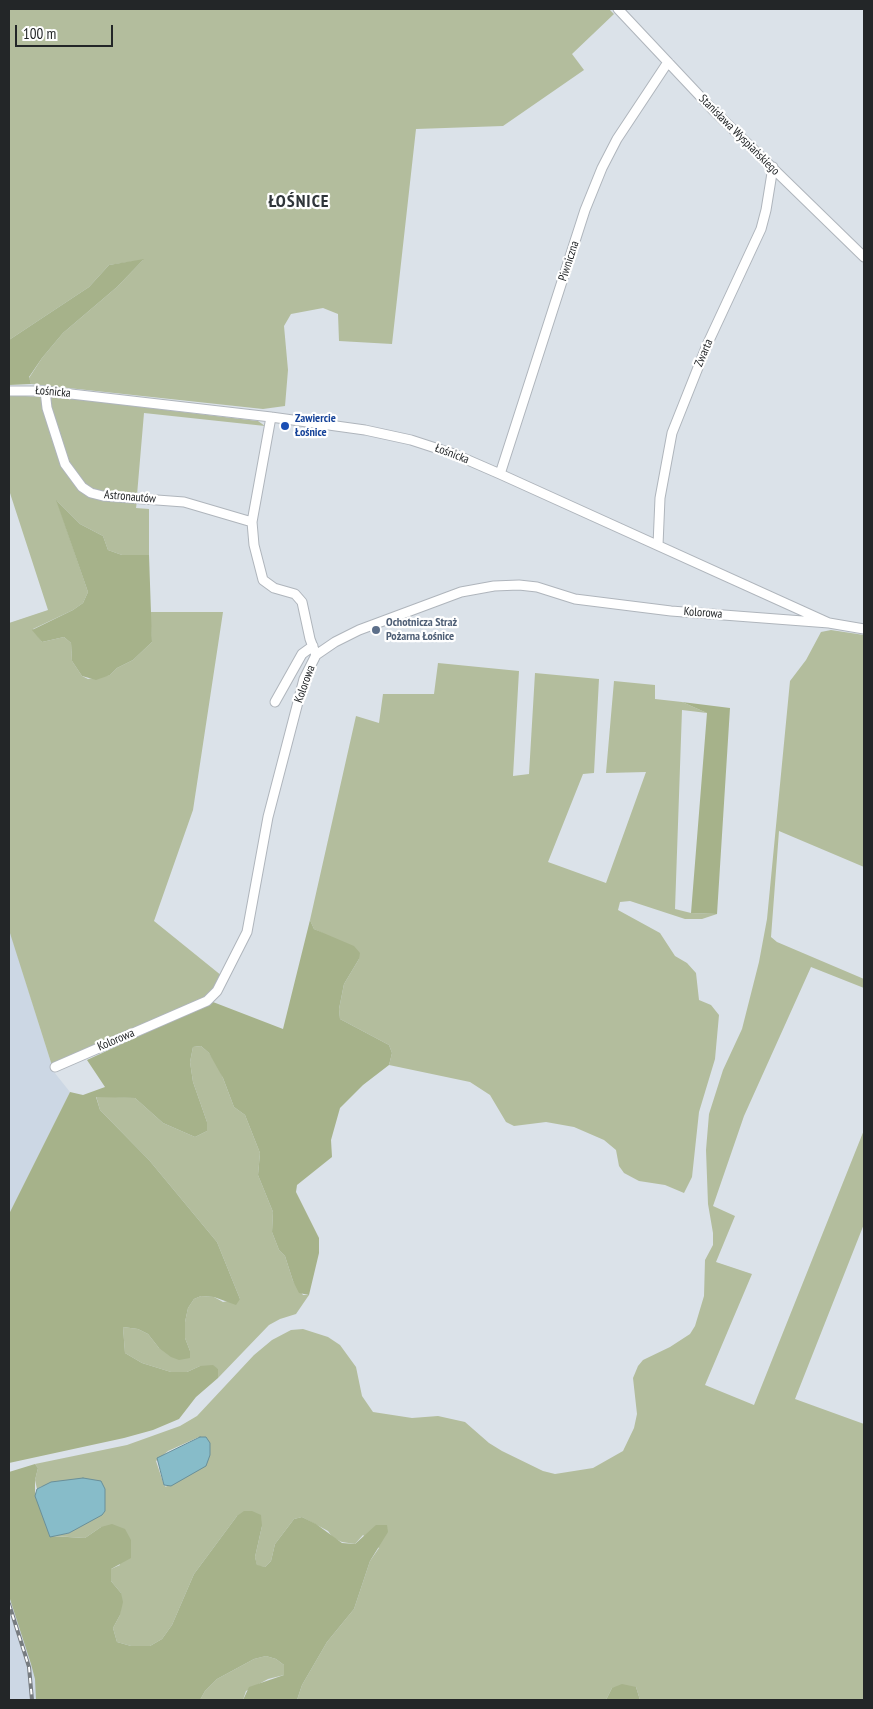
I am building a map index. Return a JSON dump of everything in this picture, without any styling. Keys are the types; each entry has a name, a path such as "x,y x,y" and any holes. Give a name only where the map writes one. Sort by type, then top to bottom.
{"street":[{"name":"Stanisława Wyspiańskiego","path":"618,9 772,167 864,257"},
{"name":"Piwniczna","path":"500,474 585,210 602,168 617,139 668,62"},
{"name":"Zwarta","path":"658,545 660,498 672,433 707,345 761,229 766,210 772,167"},
{"name":"Łośnicka","path":"9,391 45,390 271,417 397,436 446,451 500,474 829,624 864,629"},
{"name":"Astronautów","path":"45,390 47,408 65,464 82,487 91,493 103,496 184,502 252,522"},
{"path":"271,417 252,522 254,545 261,576 268,585 292,593 300,599 314,651 302,654 275,702"},
{"name":"Kolorowa","path":"55,1067 207,1001 217,991 247,932 268,817 304,679 314,651 359,630 461,592 494,586 537,587 575,599 671,611 829,624"}],"shaded area":[{"path":"9,928 54,1072 70,1092 9,1214"},
{"path":"9,1515 69,1700 9,1700"}],"green space":[{"path":"9,9 609,9 614,14 572,54 584,70 503,126 416,129 392,344 339,341 338,314 323,308 291,314 284,326 288,370 285,406 263,409 31,384 29,378 42,358 63,333 117,287 143,260 109,265 89,287 9,340"},
{"path":"144,259 117,287 63,333 29,377 31,384 9,385 9,340 89,287 109,265"},
{"path":"9,395 42,397 46,415 82,489 137,501 136,508 149,509 149,555 122,555 108,550 103,536 80,524 57,501 88,592 83,603 73,610 33,629 42,642 64,637 71,643 72,661 82,676 88,679 110,675 117,668 133,660 152,642 150,612 223,612 193,810 154,921 222,976 214,990 206,997 59,1060 54,1066 54,1072 9,930 9,623 48,610 9,490"},
{"path":"49,396 258,421 265,426 144,413 137,495 106,493 90,489 73,472 50,411"},
{"path":"56,500 80,524 103,536 108,550 122,555 149,555 152,642 133,660 117,668 110,675 96,680 82,676 72,661 71,643 64,637 42,642 32,630 73,610 83,603 88,592"},
{"path":"831,630 864,635 864,867 779,831 771,937 777,942 864,979 864,988 811,967 744,1116 713,1206 735,1216 716,1262 752,1274 705,1385 754,1405 864,1130 864,1224 795,1399 864,1424 864,1700 640,1700 636,1687 612,1688 606,1700 297,1700 302,1685 327,1642 354,1609 370,1561 379,1548 363,1535 355,1544 342,1542 333,1538 328,1531 302,1517 294,1519 275,1544 271,1561 265,1567 257,1566 255,1557 262,1526 237,1516 194,1574 172,1625 162,1639 150,1646 131,1646 117,1642 113,1628 120,1615 121,1593 111,1581 111,1569 120,1565 101,1527 85,1538 53,1536 69,1533 78,1527 42,1486 37,1489 35,1480 38,1468 35,1464 127,1445 180,1426 197,1416 254,1355 272,1340 291,1330 303,1329 328,1337 340,1345 356,1367 362,1396 373,1412 412,1418 438,1416 465,1422 489,1443 502,1451 543,1471 555,1474 593,1468 623,1451 634,1428 637,1414 633,1378 638,1366 643,1360 670,1347 690,1334 695,1326 704,1296 705,1260 713,1245 708,1204 706,1150 709,1114 723,1070 742,1029 759,962 767,919 790,681 806,660 821,632","holes":["199,1437 166,1487 156,1461 168,1451"]},
{"path":"438,663 519,671 513,776 529,774 535,673 599,679 594,773 583,774 548,862 606,883 646,772 606,773 614,681 655,685 655,699 682,702 707,713 682,710 675,909 691,913 717,914 702,919 685,919 630,901 620,902 618,910 660,933 675,956 687,963 696,973 699,1000 711,1005 719,1015 715,1059 699,1112 692,1177 684,1193 665,1185 639,1181 624,1173 619,1166 616,1150 604,1140 574,1127 546,1122 514,1126 506,1122 490,1095 470,1082 389,1065 392,1053 389,1045 340,1019 339,1009 344,984 359,959 332,938 314,929 310,920 356,716 379,723 383,694 434,694"},
{"path":"682,702 730,708 717,914 691,913 707,713"},
{"path":"310,920 314,929 354,946 360,953 359,959 344,984 339,1009 340,1019 389,1045 392,1053 389,1065 363,1085 340,1108 331,1140 332,1157 297,1185 296,1192 319,1238 319,1253 309,1295 299,1293 285,1256 279,1250 272,1232 273,1212 258,1175 260,1153 245,1115 234,1107 223,1078 209,1053 201,1046 193,1047 190,1062 193,1082 207,1122 207,1131 195,1137 163,1123 135,1098 96,1097 100,1110 149,1160 217,1242 240,1299 236,1305 214,1297 201,1296 194,1299 188,1308 185,1322 185,1338 190,1351 190,1358 179,1360 171,1357 159,1348 148,1334 138,1329 123,1327 125,1353 142,1363 171,1372 187,1372 200,1366 213,1365 218,1369 218,1378 196,1397 179,1419 153,1430 124,1438 9,1463 9,1214 70,1092 83,1095 105,1087 87,1060 213,1002 283,1029"},
{"path":"201,1046 218,1065 234,1107 245,1115 260,1153 258,1175 273,1212 272,1232 279,1250 285,1256 293,1281 303,1295 309,1295 296,1314 269,1325 218,1378 218,1369 200,1366 187,1372 171,1372 142,1363 125,1353 123,1327 138,1329 148,1334 159,1348 190,1351 185,1338 185,1322 188,1308 194,1299 201,1296 214,1297 223,1302 240,1299 217,1242 149,1160 100,1110 96,1096 135,1098 163,1123 195,1137 207,1131 207,1122 193,1082 190,1062 193,1047"},
{"path":"35,1464 38,1468 35,1492 50,1536 85,1538 101,1527 112,1524 125,1529 131,1540 131,1558 111,1569 111,1581 121,1593 123,1602 120,1615 113,1628 117,1642 131,1646 150,1646 162,1639 172,1625 194,1574 237,1516 244,1511 252,1511 261,1515 262,1526 255,1557 257,1565 265,1567 271,1561 275,1544 294,1519 302,1517 316,1524 342,1543 355,1544 376,1525 387,1525 388,1532 370,1561 354,1609 327,1642 302,1685 297,1700 243,1700 249,1687 284,1675 284,1665 276,1659 266,1656 254,1659 217,1679 205,1691 200,1700 36,1700 35,1679 9,1596 9,1472"},
{"path":"266,1656 276,1659 284,1665 284,1675 268,1679 246,1691 243,1700 200,1700 205,1691 217,1679 254,1659"},
{"path":"622,1684 636,1687 640,1700 606,1700 612,1688"}],"water":[{"path":"200,1437 206,1437 210,1443 210,1455 206,1466 171,1486 164,1485 157,1458"},
{"path":"83,1478 101,1481 105,1489 105,1511 102,1515 69,1533 50,1537 35,1496 37,1489 51,1482"}],"railway":[{"path":"9,1604 29,1667 32,1700"}],"place":[{"name":"Zawiercie Łośnice","path":"285,426"},
{"name":"Ochotnicza Straż Pożarna Łośnice","path":"376,630"}],"district":[{"name":"ŁOŚNICE","path":"299,202"}]}
